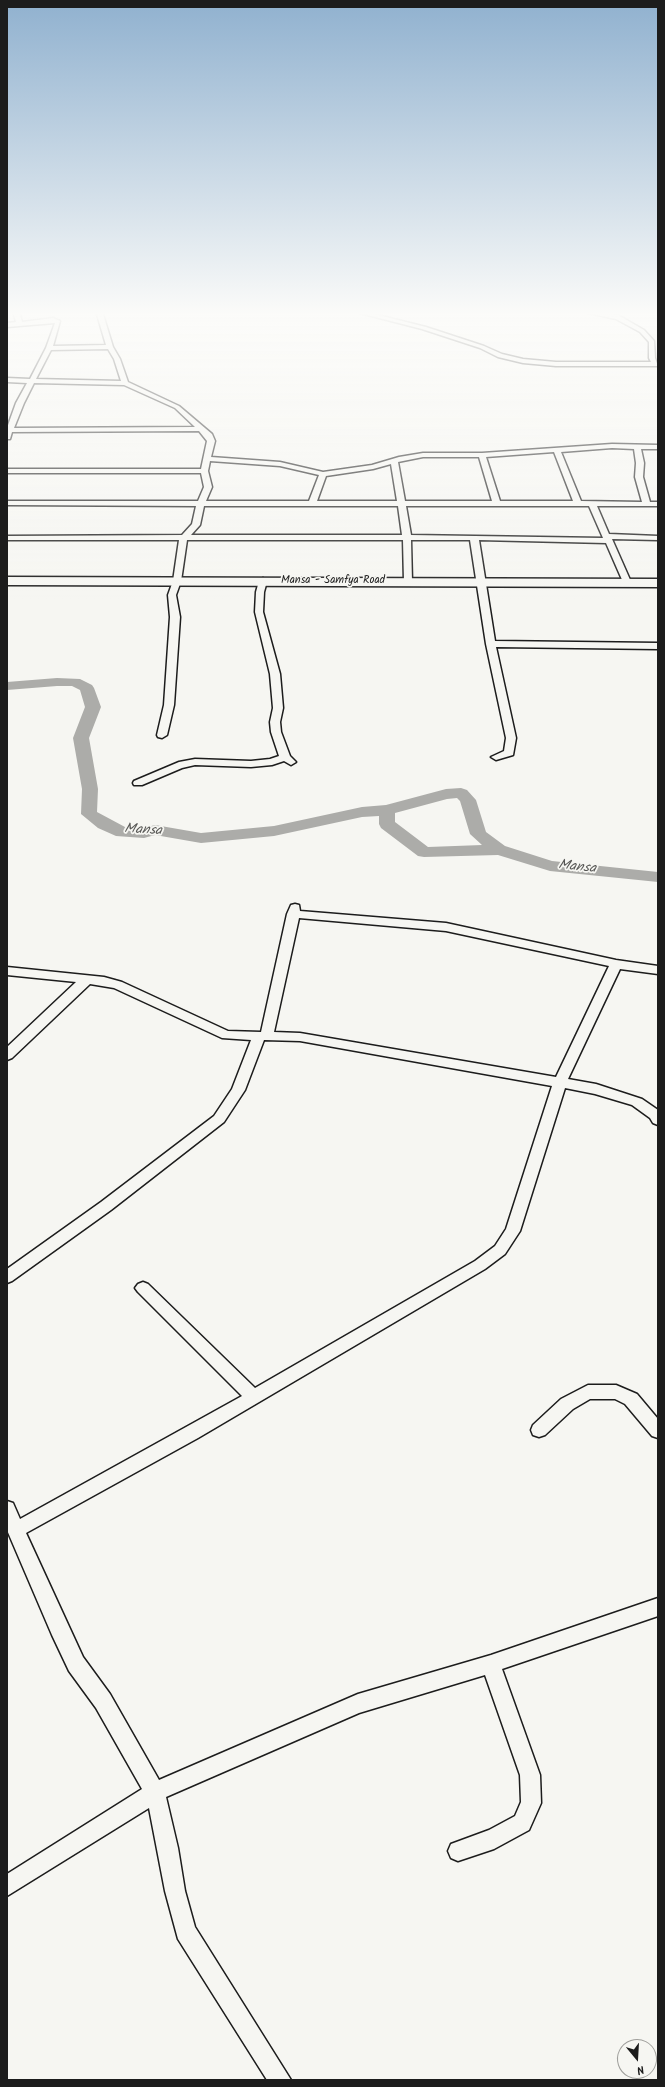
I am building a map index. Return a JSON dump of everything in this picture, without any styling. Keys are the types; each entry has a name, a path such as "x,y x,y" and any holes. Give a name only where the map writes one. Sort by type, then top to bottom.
{"main road":[{"name":"Mansa - Samfya Road","path":"7,581 658,582"}],"street":[{"path":"19,408 8,433 200,429"},
{"path":"162,735 169,705 176,618 172,595 177,581 181,546 184,538 196,525 201,503 208,487 207,477 204,471 211,440 177,408"},
{"path":"207,459 280,464 322,474 373,467 423,455 482,455 556,451 594,447 658,447"},
{"path":"636,447 640,463 639,477 647,504"},
{"path":"556,451 578,504"},
{"path":"482,455 497,504"},
{"path":"394,462 408,538 408,582"},
{"path":"7,471 204,471"},
{"path":"312,504 322,474"},
{"path":"7,503 402,505 658,504"},
{"path":"592,504 606,539 627,582"},
{"path":"7,538 658,538"},
{"path":"474,538 491,644 508,719 510,738 509,753 496,757"},
{"path":"138,782 179,765 195,762 250,764 288,760 276,732 275,722 278,708 274,663 259,612 260,592 263,581"},
{"path":"491,644 658,647"},
{"path":"7,1277 106,1206 219,1119 238,1090 263,1036 294,911 446,927 616,964 658,970"},
{"path":"16,1530 254,1397 473,1269 500,1250 513,1231 560,1082 616,964"},
{"path":"7,971 104,981 118,985 216,1031 239,1036 300,1037 596,1089 637,1102 655,1115 658,1120"},
{"path":"7,1055 86,980"},
{"path":"143,1288 254,1397"},
{"path":"539,1430 567,1404 588,1392 616,1392 631,1399 658,1431"},
{"path":"7,1509 59,1630 76,1664 103,1701 155,1792 168,1848 175,1892 186,1930 212,1975 280,2080"},
{"path":"7,1886 155,1792 358,1704 491,1664 658,1607"},
{"path":"458,1851 494,1839 522,1823 532,1803 530,1775 491,1664"}],"waterway":[{"name":"Mansa","path":"7,686 75,682 87,688 93,707 81,738 90,789 89,814 104,824 122,832 144,833 155,830 181,836 201,838 274,831 362,812 387,810"},
{"name":"Mansa","path":"387,810 446,794 461,793 468,800 478,834 499,850"},
{"name":"Mansa","path":"387,810 387,824 424,852 499,850"},
{"name":"Mansa","path":"499,850 550,866 658,877"}]}
